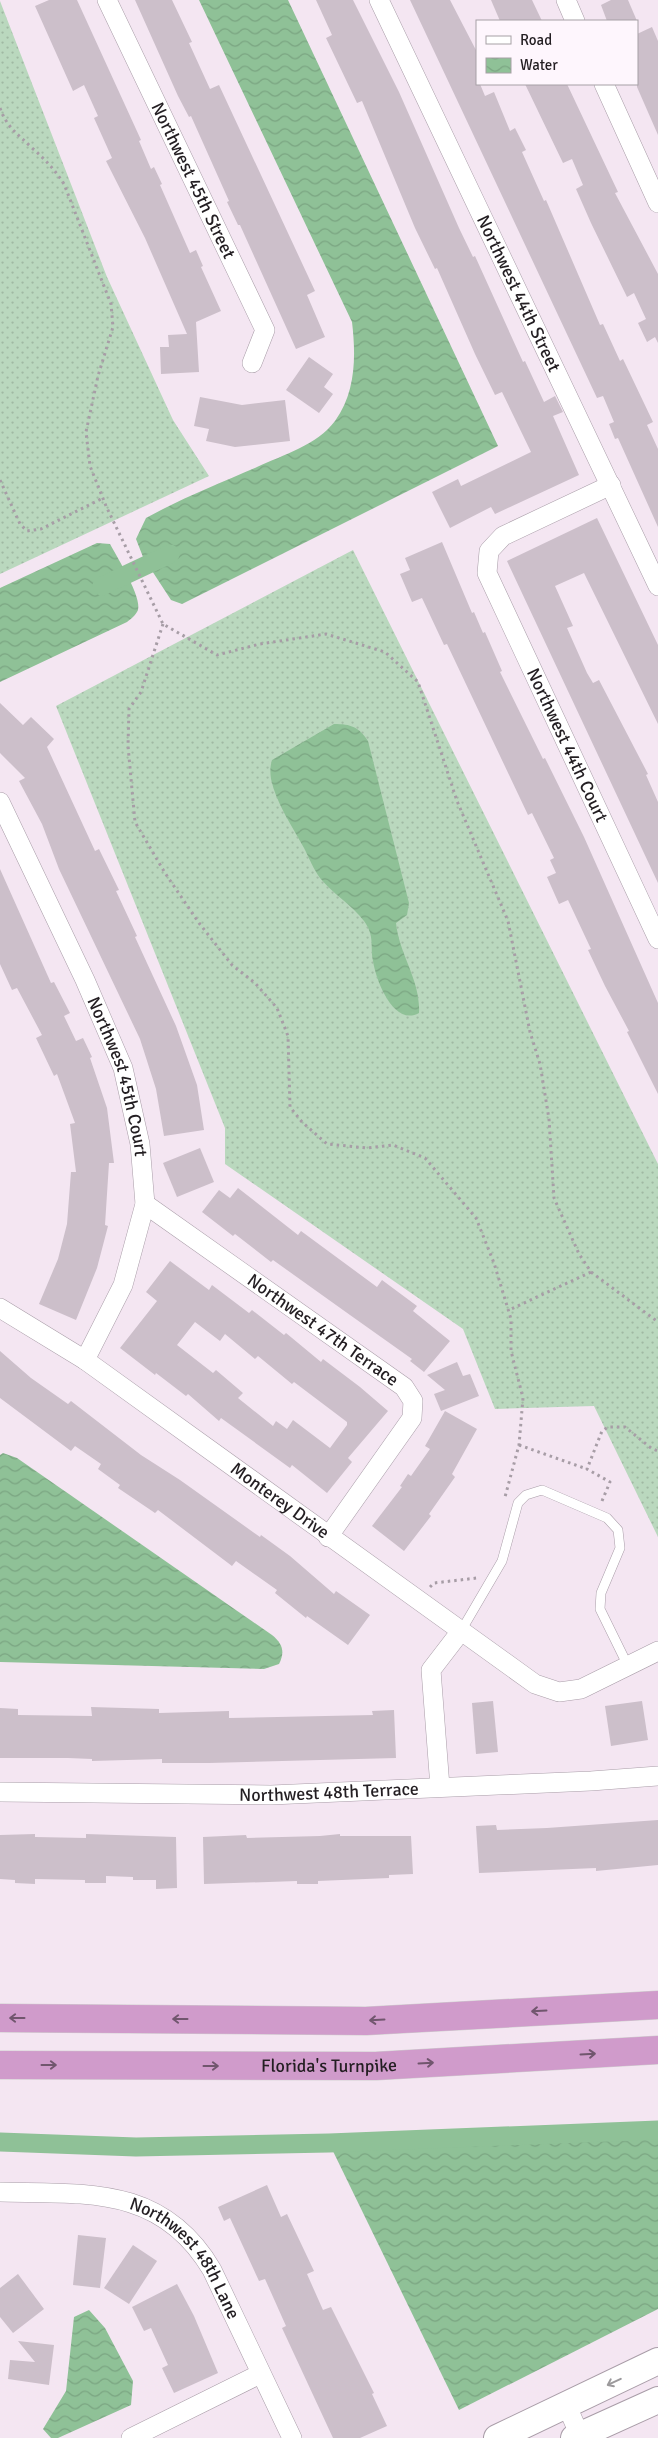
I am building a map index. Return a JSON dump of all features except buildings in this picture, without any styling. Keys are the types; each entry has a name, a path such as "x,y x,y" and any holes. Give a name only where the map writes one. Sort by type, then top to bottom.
{"highway":[{"path":"0,2018 366,2020 658,2005"},
{"name":"Florida's Turnpike","path":"0,2065 376,2066 658,2050"}],"main road":[{"path":"497,2438 658,2361"},
{"path":"579,2437 658,2400"}],"street":[{"name":"Northwest 45th Street","path":"107,0 265,330 252,363"},
{"name":"Northwest 44th Street","path":"379,0 658,586"},
{"path":"566,0 575,20"},
{"path":"604,85 658,204"},
{"name":"Northwest 44th Court","path":"611,485 503,536 488,550 486,574 658,939"},
{"name":"Northwest 45th Court","path":"0,802 85,980 123,1068 140,1144 145,1204 123,1284 85,1360"},
{"name":"Northwest 47th Terrace","path":"145,1204 404,1386 413,1401 412,1418 328,1537"},
{"name":"Monterey Drive","path":"0,1308 85,1360 328,1537 535,1684 559,1692 581,1689 628,1666"},
{"path":"440,1788 431,1670 461,1632"},
{"path":"628,1666 658,1651"},
{"name":"Northwest 48th Terrace","path":"0,1792 271,1795 592,1781 658,1776"},
{"name":"Northwest 48th Lane","path":"0,2192 110,2196 138,2205 162,2216 189,2238 206,2259 292,2438"},
{"path":"130,2438 260,2374"},
{"path":"566,2404 579,2437"}],"lane":[{"path":"461,1632 502,1561 518,1503 526,1495 542,1490 607,1518 618,1530 620,1548 602,1593 600,1609 628,1666"}],"path":[{"path":"0,108 5,122 14,134 53,168 64,184 111,304 113,327 98,376 86,432 90,466 103,498 163,624 217,655 260,644 326,634 385,652 418,682 457,801 508,921 530,1032 540,1064 549,1119 554,1198 579,1254 591,1272 658,1322"},
{"path":"0,480 20,524 27,531 41,529 103,498"},
{"path":"163,624 141,692 129,709 128,746 135,822 198,923 232,965 255,983 277,1008 288,1036 290,1106 302,1122 327,1144 367,1148 393,1145 425,1158 476,1218 494,1263 512,1319 511,1350 523,1398 519,1445 504,1504"},
{"path":"509,1310 591,1272"},
{"path":"587,1469 602,1431 608,1427 625,1427 651,1448 658,1450"},
{"path":"519,1445 587,1469 610,1482 597,1513"},
{"path":"426,1591 434,1583 477,1578"}],"shaded area":[{"path":"0,1 107,277 173,420 209,476 0,574"},
{"path":"353,550 658,1164 658,1537 594,1406 495,1409 463,1329 225,1164 225,1128 56,706"}],"water":[{"path":"199,0 288,0 498,446 182,604 171,600 143,557 136,539 146,518 187,497 299,448 319,437 335,421 342,410 351,386 354,361 352,322"},
{"path":"97,543 110,544 123,567 136,596 138,610 136,614 127,622 0,682 0,588"},
{"path":"334,724 358,729 368,741 409,903 407,915 396,923 401,946 417,990 419,1001 419,1013 410,1016 402,1014 388,1000 382,990 375,970 370,931 359,915 325,884 318,875 280,806 273,788 270,770 272,760"},
{"path":"3,1453 17,1458 272,1635 282,1648 279,1664 264,1669 0,1662 0,1455"},
{"path":"658,2130 658,2309 459,2410 329,2143"},
{"path":"89,2310 105,2328 133,2381 131,2405 58,2438 51,2438 43,2429 66,2391 74,2317"}],"waterway":[{"path":"102,586 170,554"},
{"path":"0,2142 136,2147 329,2143 658,2130"}]}
